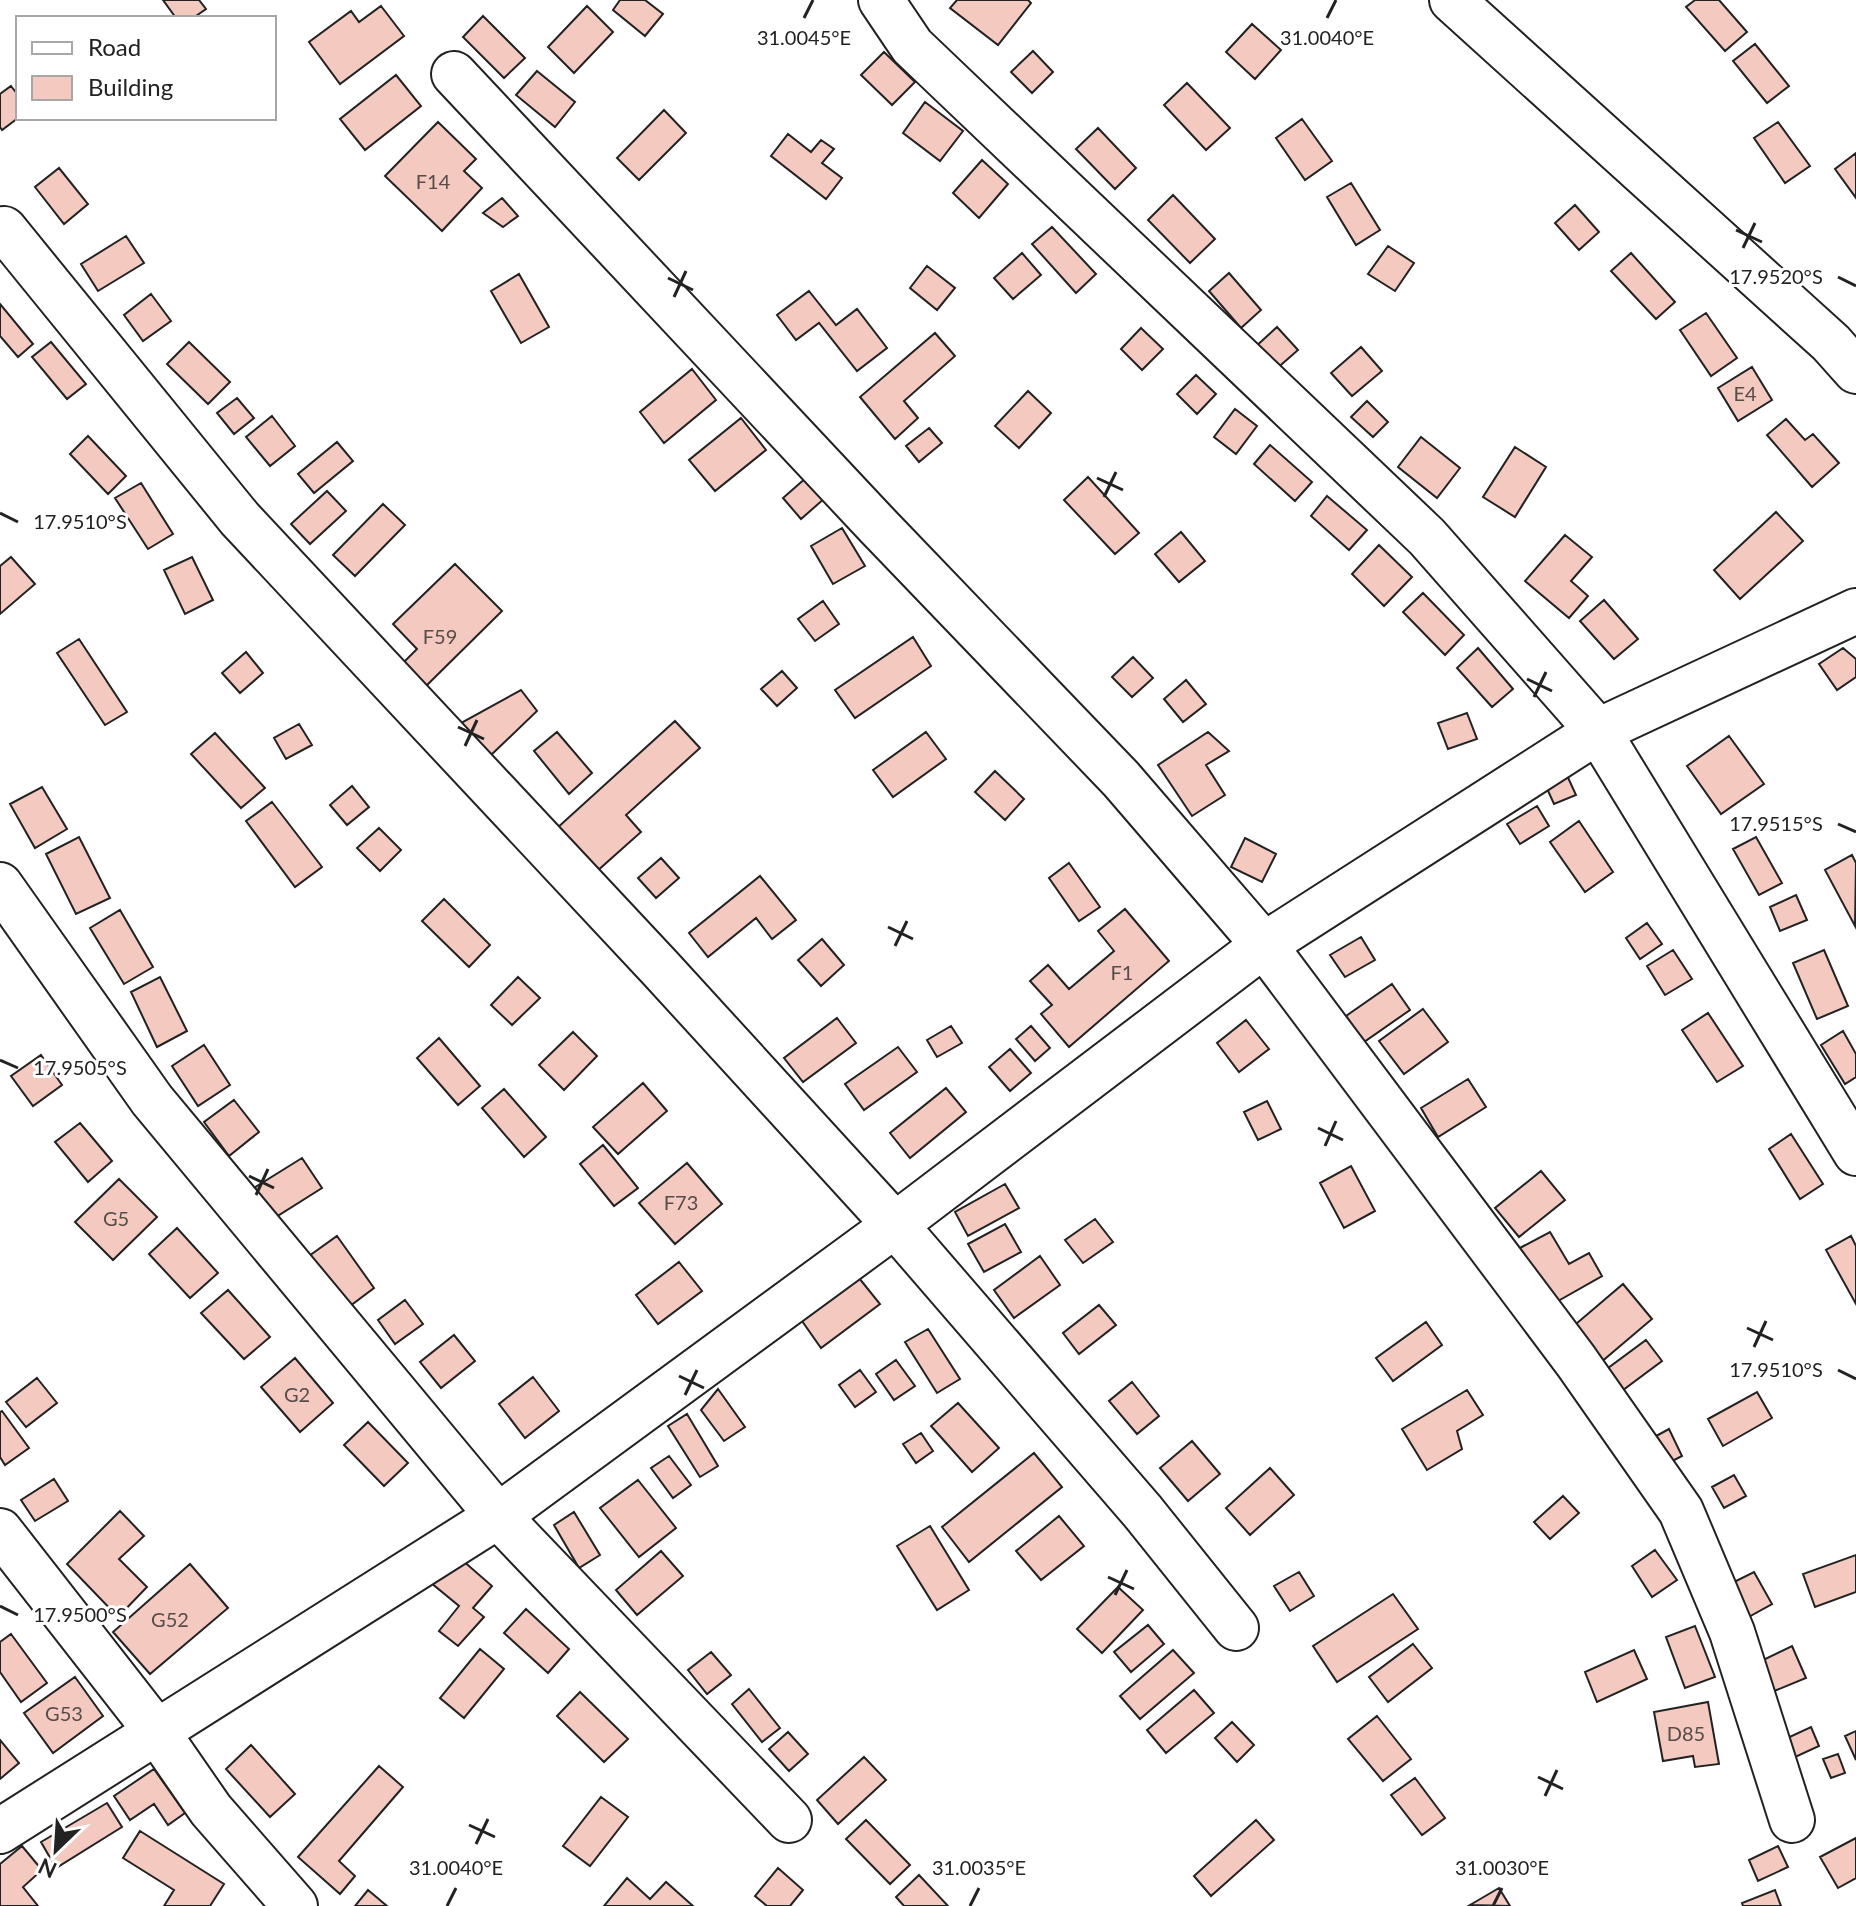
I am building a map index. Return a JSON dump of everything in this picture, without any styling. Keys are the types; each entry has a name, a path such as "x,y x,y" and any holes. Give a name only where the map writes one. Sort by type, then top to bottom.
{"street":[{"path":"881,0 912,46 1427,537 1598,731 1856,1153"},
{"path":"1452,0 1831,343 1856,371"},
{"path":"454,74 855,502 1121,779 1264,945 1576,1361 1681,1511 1732,1632 1792,1820"},
{"path":"4,229 240,519 661,969 895,1225 1143,1512 1236,1628"},
{"path":"0,1831 498,1516 895,1225 1264,945 1598,731 1856,611"},
{"path":"0,885 152,1100 498,1516 789,1820"},
{"path":"0,1531 157,1732 211,1810 295,1906"}],"building":[{"path":"163,0 199,0 206,9 196,16 175,16"},
{"path":"620,0 645,0 663,14 645,36 613,10"},
{"path":"957,0 1028,0 1031,3 998,45 950,8"},
{"path":"1695,0 1719,0 1747,32 1725,51 1686,7"},
{"path":"381,6 404,36 340,84 309,42 351,11 359,22"},
{"path":"587,6 613,32 574,73 548,47"},
{"path":"483,16 525,58 504,78 463,37"},
{"path":"1252,24 1281,50 1255,79 1226,52"},
{"path":"1755,44 1789,86 1767,103 1733,61"},
{"path":"1033,51 1053,72 1032,93 1011,72"},
{"path":"884,52 915,82 892,105 861,75"},
{"path":"537,71 575,102 555,127 516,95"},
{"path":"396,75 421,106 365,150 340,119"},
{"path":"1187,83 1230,128 1206,150 1164,105"},
{"path":"11,86 16,92 16,120 2,130 0,127 0,94"},
{"path":"925,102 963,131 940,161 903,133"},
{"path":"664,110 686,133 639,180 617,158"},
{"path":"1302,119 1332,161 1305,180 1276,138"},
{"path":"438,122 476,159 464,171 482,188 442,231 385,176"},
{"path":"1778,122 1810,166 1785,183 1754,138"},
{"path":"1098,128 1136,168 1115,189 1076,149"},
{"path":"788,134 811,152 821,140 834,149 822,163 842,178 826,199 771,156"},
{"path":"1856,153 1856,198 1835,169"},
{"path":"982,160 1008,184 979,218 953,193"},
{"path":"59,168 88,204 64,224 35,187"},
{"path":"1351,183 1380,230 1356,245 1327,197"},
{"path":"1173,195 1215,239 1190,263 1148,220"},
{"path":"502,198 518,216 503,227 483,213"},
{"path":"1575,205 1599,232 1579,250 1555,223"},
{"path":"1052,227 1096,274 1076,293 1032,244"},
{"path":"126,236 144,263 98,291 81,264"},
{"path":"1388,246 1414,263 1395,291 1368,274"},
{"path":"1022,253 1041,275 1013,299 994,278"},
{"path":"1631,253 1675,302 1656,319 1611,271"},
{"path":"927,266 955,288 937,310 910,288"},
{"path":"1229,273 1261,310 1241,328 1209,291"},
{"path":"519,274 549,327 521,343 491,291"},
{"path":"809,291 836,325 857,309 887,348 857,371 819,323 796,340 777,315"},
{"path":"151,294 171,321 143,341 124,315"},
{"path":"0,304 33,344 18,357 0,336"},
{"path":"1706,313 1737,358 1711,376 1680,330"},
{"path":"1277,327 1298,350 1274,371 1254,348"},
{"path":"1141,328 1163,349 1142,370 1121,349"},
{"path":"935,333 955,356 904,401 918,418 895,439 860,397"},
{"path":"51,342 86,384 67,399 32,357"},
{"path":"189,342 230,382 208,404 167,364"},
{"path":"1361,347 1382,371 1352,396 1331,373"},
{"path":"1752,367 1772,400 1738,421 1718,388"},
{"path":"692,369 716,400 664,443 640,412"},
{"path":"1196,375 1216,394 1197,414 1177,394"},
{"path":"1028,391 1051,413 1019,448 995,426"},
{"path":"237,398 254,418 234,434 217,413"},
{"path":"1367,401 1388,422 1373,437 1351,417"},
{"path":"1235,409 1257,426 1236,454 1214,437"},
{"path":"272,416 295,446 270,466 246,437"},
{"path":"741,418 766,450 715,491 689,460"},
{"path":"1786,419 1805,440 1813,434 1839,463 1812,487 1767,435"},
{"path":"929,428 942,443 919,462 906,446"},
{"path":"88,436 126,476 108,494 70,454"},
{"path":"1421,437 1460,468 1437,498 1398,467"},
{"path":"337,442 353,461 314,493 298,474"},
{"path":"1270,445 1312,482 1295,501 1254,464"},
{"path":"1515,447 1546,467 1515,517 1483,497"},
{"path":"807,477 825,498 801,519 783,498"},
{"path":"1088,477 1139,533 1115,554 1064,500"},
{"path":"141,483 173,534 148,549 115,498"},
{"path":"327,491 346,511 310,544 291,524"},
{"path":"1327,496 1367,530 1349,550 1311,516"},
{"path":"383,504 405,525 355,576 333,555"},
{"path":"1776,512 1803,541 1740,599 1714,570"},
{"path":"842,528 865,566 833,584 811,546"},
{"path":"1181,532 1205,561 1179,582 1155,554"},
{"path":"1565,535 1592,557 1571,581 1588,596 1569,618 1525,581"},
{"path":"1379,545 1412,577 1384,606 1352,574"},
{"path":"11,557 35,584 0,614 0,566"},
{"path":"192,557 213,600 185,614 164,570"},
{"path":"455,564 502,611 423,689 400,666 417,649 393,624"},
{"path":"1423,593 1464,635 1445,655 1403,612"},
{"path":"1604,600 1638,639 1614,659 1580,621"},
{"path":"823,601 839,624 815,641 798,619"},
{"path":"913,637 931,666 855,718 835,690"},
{"path":"79,639 127,712 105,725 57,653"},
{"path":"1478,648 1513,689 1492,707 1457,668"},
{"path":"1843,648 1856,659 1856,677 1837,690 1819,664"},
{"path":"246,652 263,673 240,693 222,673"},
{"path":"1133,657 1153,678 1132,697 1112,677"},
{"path":"782,671 797,688 777,706 761,689"},
{"path":"1186,680 1206,704 1183,722 1164,699"},
{"path":"521,690 537,711 490,756 461,723"},
{"path":"1467,713 1477,739 1448,749 1438,723"},
{"path":"675,721 700,748 626,815 641,832 596,872 556,829"},
{"path":"299,724 312,745 286,759 274,738"},
{"path":"557,732 592,773 569,794 534,751"},
{"path":"926,732 946,759 893,797 873,770"},
{"path":"1208,732 1229,751 1206,765 1225,795 1192,816 1158,765"},
{"path":"215,733 265,788 241,808 191,754"},
{"path":"1729,736 1764,784 1721,814 1687,766"},
{"path":"995,771 1024,799 1005,820 975,792"},
{"path":"1565,771 1576,795 1554,804 1544,782"},
{"path":"352,786 369,807 347,825 330,805"},
{"path":"42,787 67,829 35,848 10,804"},
{"path":"272,802 322,867 295,887 246,821"},
{"path":"1537,806 1549,826 1520,844 1507,824"},
{"path":"1579,821 1613,872 1585,892 1550,842"},
{"path":"379,828 401,850 380,871 357,848"},
{"path":"79,837 110,898 76,914 46,854"},
{"path":"1756,837 1782,883 1759,895 1733,849"},
{"path":"1245,838 1276,854 1262,882 1231,867"},
{"path":"1852,855 1856,863 1855,926 1825,870"},
{"path":"661,858 679,878 656,898 638,878"},
{"path":"1069,863 1100,907 1079,921 1049,878"},
{"path":"760,876 796,920 772,939 756,918 708,957 689,933"},
{"path":"1796,895 1807,920 1780,931 1770,907"},
{"path":"444,899 490,945 469,967 422,921"},
{"path":"1125,909 1169,961 1069,1047 1041,1014 1052,1005 1030,981 1048,965 1069,989 1114,951 1098,931"},
{"path":"120,910 153,967 124,984 90,928"},
{"path":"1647,923 1662,944 1640,959 1626,938"},
{"path":"1361,937 1375,960 1345,977 1330,955"},
{"path":"822,939 844,965 821,986 798,960"},
{"path":"1673,950 1692,979 1665,995 1647,966"},
{"path":"1824,950 1848,1006 1817,1019 1793,963"},
{"path":"160,977 187,1031 157,1047 131,992"},
{"path":"518,977 540,998 512,1025 491,1005"},
{"path":"1392,984 1410,1010 1364,1042 1346,1016"},
{"path":"1423,1009 1448,1042 1404,1074 1379,1041"},
{"path":"1708,1013 1743,1066 1717,1082 1682,1030"},
{"path":"837,1018 856,1043 803,1082 784,1058"},
{"path":"1246,1020 1269,1049 1239,1072 1217,1043"},
{"path":"951,1026 962,1043 937,1057 927,1040"},
{"path":"1031,1026 1050,1048 1035,1061 1016,1039"},
{"path":"1843,1031 1856,1054 1856,1077 1845,1084 1821,1045"},
{"path":"573,1032 597,1056 564,1090 539,1065"},
{"path":"439,1038 480,1086 458,1105 417,1058"},
{"path":"204,1045 230,1085 198,1106 172,1066"},
{"path":"898,1047 917,1072 864,1110 845,1084"},
{"path":"1010,1049 1031,1073 1010,1091 989,1067"},
{"path":"41,1055 62,1085 33,1106 11,1076"},
{"path":"1468,1079 1486,1107 1438,1137 1421,1108"},
{"path":"643,1083 667,1111 618,1154 593,1127"},
{"path":"946,1088 966,1112 910,1158 890,1133"},
{"path":"504,1089 546,1137 524,1157 482,1108"},
{"path":"234,1100 259,1132 229,1156 204,1122"},
{"path":"1267,1101 1281,1129 1258,1140 1244,1112"},
{"path":"80,1123 112,1161 88,1182 55,1142"},
{"path":"1791,1134 1823,1184 1800,1199 1769,1149"},
{"path":"603,1145 638,1188 614,1206 580,1164"},
{"path":"302,1158 322,1188 268,1222 249,1191"},
{"path":"687,1163 722,1204 675,1244 639,1203"},
{"path":"1351,1166 1375,1211 1344,1228 1320,1183"},
{"path":"1541,1171 1565,1200 1519,1237 1495,1208"},
{"path":"119,1179 157,1217 113,1260 75,1222"},
{"path":"1005,1184 1019,1208 968,1236 955,1212"},
{"path":"1095,1219 1113,1242 1083,1263 1065,1240"},
{"path":"1005,1224 1021,1252 984,1272 968,1244"},
{"path":"177,1228 218,1273 190,1298 149,1254"},
{"path":"1550,1232 1569,1264 1589,1253 1602,1276 1551,1305 1518,1249"},
{"path":"337,1236 374,1288 346,1309 309,1256"},
{"path":"1851,1236 1856,1246 1856,1304 1826,1250"},
{"path":"1040,1256 1060,1285 1014,1318 994,1290"},
{"path":"679,1262 702,1291 658,1324 636,1295"},
{"path":"859,1278 880,1304 821,1348 802,1321"},
{"path":"1623,1284 1652,1319 1600,1363 1570,1329"},
{"path":"228,1290 270,1337 244,1359 201,1313"},
{"path":"405,1300 423,1324 395,1344 378,1320"},
{"path":"1099,1305 1116,1325 1079,1354 1063,1333"},
{"path":"1426,1322 1442,1345 1393,1381 1376,1358"},
{"path":"928,1329 960,1379 937,1393 905,1342"},
{"path":"454,1335 475,1361 441,1388 420,1362"},
{"path":"1646,1340 1662,1361 1615,1396 1600,1374"},
{"path":"295,1358 333,1403 300,1432 261,1387"},
{"path":"896,1360 915,1386 894,1400 876,1374"},
{"path":"860,1370 876,1392 855,1407 839,1385"},
{"path":"533,1377 559,1411 525,1438 499,1404"},
{"path":"37,1378 57,1403 26,1427 6,1402"},
{"path":"1132,1382 1159,1416 1137,1434 1109,1401"},
{"path":"718,1389 745,1427 724,1441 701,1410"},
{"path":"1467,1390 1483,1415 1457,1431 1462,1449 1427,1470 1402,1429"},
{"path":"1757,1392 1772,1418 1723,1446 1708,1419"},
{"path":"958,1403 999,1448 972,1472 931,1426"},
{"path":"2,1411 29,1448 5,1465 0,1457"},
{"path":"687,1414 718,1466 700,1477 668,1426"},
{"path":"368,1422 408,1463 384,1486 344,1445"},
{"path":"1669,1429 1682,1456 1661,1467 1647,1441"},
{"path":"921,1433 933,1451 916,1463 903,1444"},
{"path":"1192,1441 1220,1474 1188,1501 1160,1468"},
{"path":"1034,1453 1062,1487 969,1562 942,1527"},
{"path":"669,1456 691,1485 673,1498 651,1468"},
{"path":"1270,1468 1294,1495 1250,1535 1226,1508"},
{"path":"1734,1475 1746,1496 1724,1508 1712,1487"},
{"path":"54,1479 68,1501 35,1521 21,1500"},
{"path":"638,1480 676,1528 639,1557 600,1508"},
{"path":"1563,1496 1579,1513 1550,1539 1534,1522"},
{"path":"120,1511 144,1536 119,1559 147,1587 118,1617 67,1564"},
{"path":"574,1512 600,1555 579,1568 554,1525"},
{"path":"1059,1516 1084,1546 1041,1580 1016,1551"},
{"path":"930,1526 969,1590 937,1610 897,1546"},
{"path":"1655,1550 1677,1580 1652,1597 1632,1566"},
{"path":"661,1551 683,1576 637,1615 616,1590"},
{"path":"454,1553 492,1586 473,1608 484,1617 458,1646 439,1631 459,1606 430,1582"},
{"path":"1856,1555 1856,1592 1815,1607 1803,1574"},
{"path":"190,1564 228,1608 150,1674 113,1632"},
{"path":"1299,1572 1314,1596 1290,1611 1274,1586"},
{"path":"1754,1572 1772,1604 1745,1619 1726,1586"},
{"path":"1118,1587 1143,1610 1102,1653 1077,1629"},
{"path":"1393,1594 1418,1629 1337,1682 1313,1646"},
{"path":"526,1609 569,1649 548,1673 504,1633"},
{"path":"1148,1625 1164,1644 1131,1672 1114,1652"},
{"path":"1695,1626 1715,1677 1685,1688 1666,1637"},
{"path":"11,1634 47,1683 21,1702 0,1672 0,1642"},
{"path":"1413,1644 1432,1668 1388,1702 1369,1677"},
{"path":"1792,1646 1806,1678 1772,1692 1759,1662"},
{"path":"480,1649 504,1669 464,1718 440,1698"},
{"path":"1173,1650 1194,1673 1140,1719 1120,1696"},
{"path":"1634,1650 1647,1679 1597,1702 1585,1672"},
{"path":"711,1652 731,1675 707,1694 688,1670"},
{"path":"75,1677 103,1716 53,1753 24,1713"},
{"path":"749,1689 780,1728 762,1742 732,1704"},
{"path":"1194,1690 1214,1713 1166,1753 1147,1730"},
{"path":"580,1692 628,1739 604,1762 557,1716"},
{"path":"1708,1702 1719,1764 1695,1767 1693,1756 1663,1761 1654,1712"},
{"path":"1377,1716 1411,1759 1383,1781 1348,1739"},
{"path":"1232,1722 1254,1745 1237,1762 1215,1738"},
{"path":"1811,1727 1819,1746 1791,1759 1783,1740"},
{"path":"1856,1731 1856,1760 1845,1736"},
{"path":"788,1732 808,1754 789,1771 769,1749"},
{"path":"0,1740 19,1763 0,1779"},
{"path":"251,1745 295,1794 270,1817 226,1769"},
{"path":"1838,1754 1845,1773 1831,1778 1823,1759"},
{"path":"864,1757 886,1780 838,1824 817,1800"},
{"path":"379,1766 403,1787 339,1861 355,1876 340,1894 298,1857"},
{"path":"154,1769 185,1813 168,1825 154,1804 130,1820 114,1796"},
{"path":"1415,1778 1445,1818 1422,1835 1391,1795"},
{"path":"601,1797 628,1817 590,1866 563,1846"},
{"path":"107,1803 122,1827 56,1868 41,1842"},
{"path":"866,1820 910,1865 890,1884 846,1839"},
{"path":"1256,1820 1274,1840 1211,1896 1194,1876"},
{"path":"140,1831 224,1884 210,1906 164,1906 174,1890 123,1858"},
{"path":"1856,1838 1856,1878 1838,1888 1820,1857"},
{"path":"22,1846 42,1870 23,1887 38,1906 0,1906 0,1864"},
{"path":"1778,1846 1788,1867 1758,1881 1749,1860"},
{"path":"778,1868 803,1890 790,1906 767,1906 755,1896"},
{"path":"919,1875 948,1906 904,1906 896,1897"},
{"path":"627,1878 650,1899 666,1882 693,1906 604,1906"},
{"path":"1499,1888 1510,1906 1470,1905"},
{"path":"368,1890 387,1906 355,1906"},
{"path":"1775,1890 1781,1906 1743,1906 1742,1903"}]}
